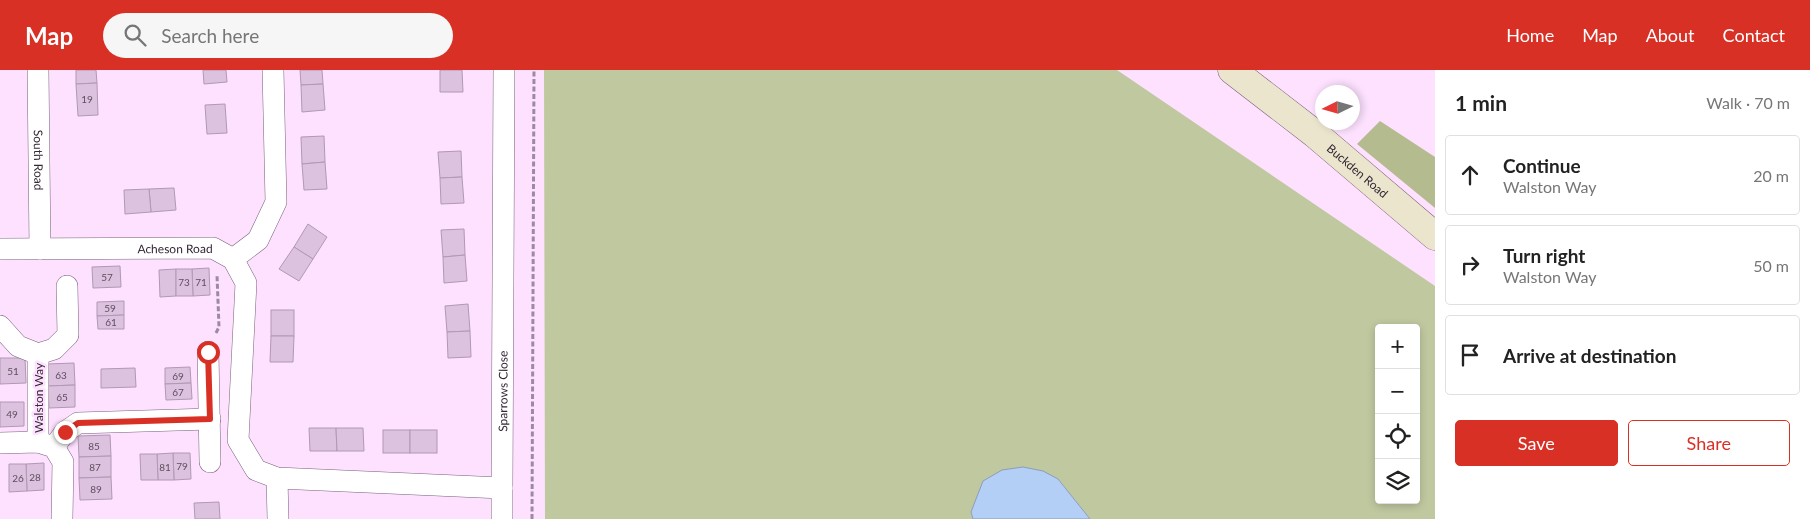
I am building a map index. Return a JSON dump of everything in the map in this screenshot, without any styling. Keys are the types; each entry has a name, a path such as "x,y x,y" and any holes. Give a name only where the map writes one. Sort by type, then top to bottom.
{"main road":[{"name":"Buckden Road","path":"1232,70 1315,134 1435,236"}],"street":[{"name":"South Road","path":"38,70 40,249"},
{"path":"272,70 276,202 258,240 225,265 246,283 238,440 256,470 277,478 502,488"},
{"name":"Sparrows Close","path":"502,519 504,70"},
{"name":"Acheson Road","path":"0,249 213,248 225,265"},
{"name":"Walston Way","path":"0,326 18,346 38,354 54,349 68,335 67,286"},
{"path":"208,352 210,462"},
{"name":"Walston Way","path":"38,354 46,444 63,462 62,519"},
{"name":"Walston Way","path":"0,443 46,444 78,423 210,419"},
{"path":"277,478 278,519"}],"path":[{"path":"532,519 534,70"},
{"path":"208,352 219,328 225,265"}],"green space":[{"path":"544,70 1117,70 1435,286 1435,519 1090,519 1058,479 971,512 973,519 545,519"},
{"path":"1380,121 1435,157 1435,208 1357,144"}],"water":[{"path":"1023,467 1043,471 1058,479 1090,519 973,519 971,512 983,481 1002,470"}],"building":[{"path":"76,70 96,70 97,83 76,84"},
{"path":"203,70 226,70 227,82 204,84"},
{"path":"300,70 322,70 323,84 301,85"},
{"path":"440,70 462,70 463,92 440,92"},
{"path":"97,83 98,115 78,116 76,84"},
{"path":"323,84 325,110 302,112 301,85"},
{"path":"225,104 227,133 207,134 205,105"},
{"path":"324,136 325,162 302,164 301,137"},
{"path":"461,151 462,177 440,178 438,152"},
{"path":"325,162 327,189 304,190 302,164"},
{"path":"462,177 464,203 441,204 440,178"},
{"path":"174,188 176,210 151,212 149,189"},
{"path":"149,189 151,212 125,214 124,190"},
{"path":"308,224 327,237 313,259 294,247"},
{"path":"464,229 465,255 443,257 441,230"},
{"path":"294,247 313,259 299,281 279,269"},
{"path":"465,255 467,281 444,283 443,257"},
{"path":"120,266 121,287 93,288 92,267"},
{"path":"209,268 210,295 193,296 192,269"},
{"path":"176,269 176,296 160,297 159,270"},
{"path":"176,269 192,269 193,296 176,296"},
{"path":"124,301 124,315 97,316 97,302"},
{"path":"468,304 470,331 447,332 445,306"},
{"path":"271,310 294,310 294,336 271,336"},
{"path":"124,315 124,329 98,329 97,316"},
{"path":"470,331 471,357 448,358 447,332"},
{"path":"271,336 294,336 293,362 270,362"},
{"path":"0,358 25,358 26,383 0,384"},
{"path":"74,363 75,385 48,386 47,364"},
{"path":"190,367 191,383 165,384 165,368"},
{"path":"135,368 136,387 101,388 101,369"},
{"path":"191,383 192,399 166,400 165,384"},
{"path":"75,385 75,407 49,408 48,386"},
{"path":"0,402 24,402 24,426 0,427"},
{"path":"309,428 336,428 337,451 310,451"},
{"path":"336,428 363,428 364,451 337,451"},
{"path":"383,430 410,430 410,453 383,453"},
{"path":"410,430 437,430 437,453 410,453"},
{"path":"110,435 111,456 79,457 78,436"},
{"path":"173,453 190,453 191,479 174,480"},
{"path":"173,453 174,480 158,480 157,454"},
{"path":"140,454 157,454 158,480 141,480"},
{"path":"111,456 111,477 79,478 79,457"},
{"path":"44,463 44,490 27,491 26,464"},
{"path":"9,464 26,464 27,491 9,492"},
{"path":"111,477 112,499 80,500 79,478"},
{"path":"219,502 220,519 195,519 194,503"}],"route":[{"path":"65,432 78,423 210,419 208,352"}]}
